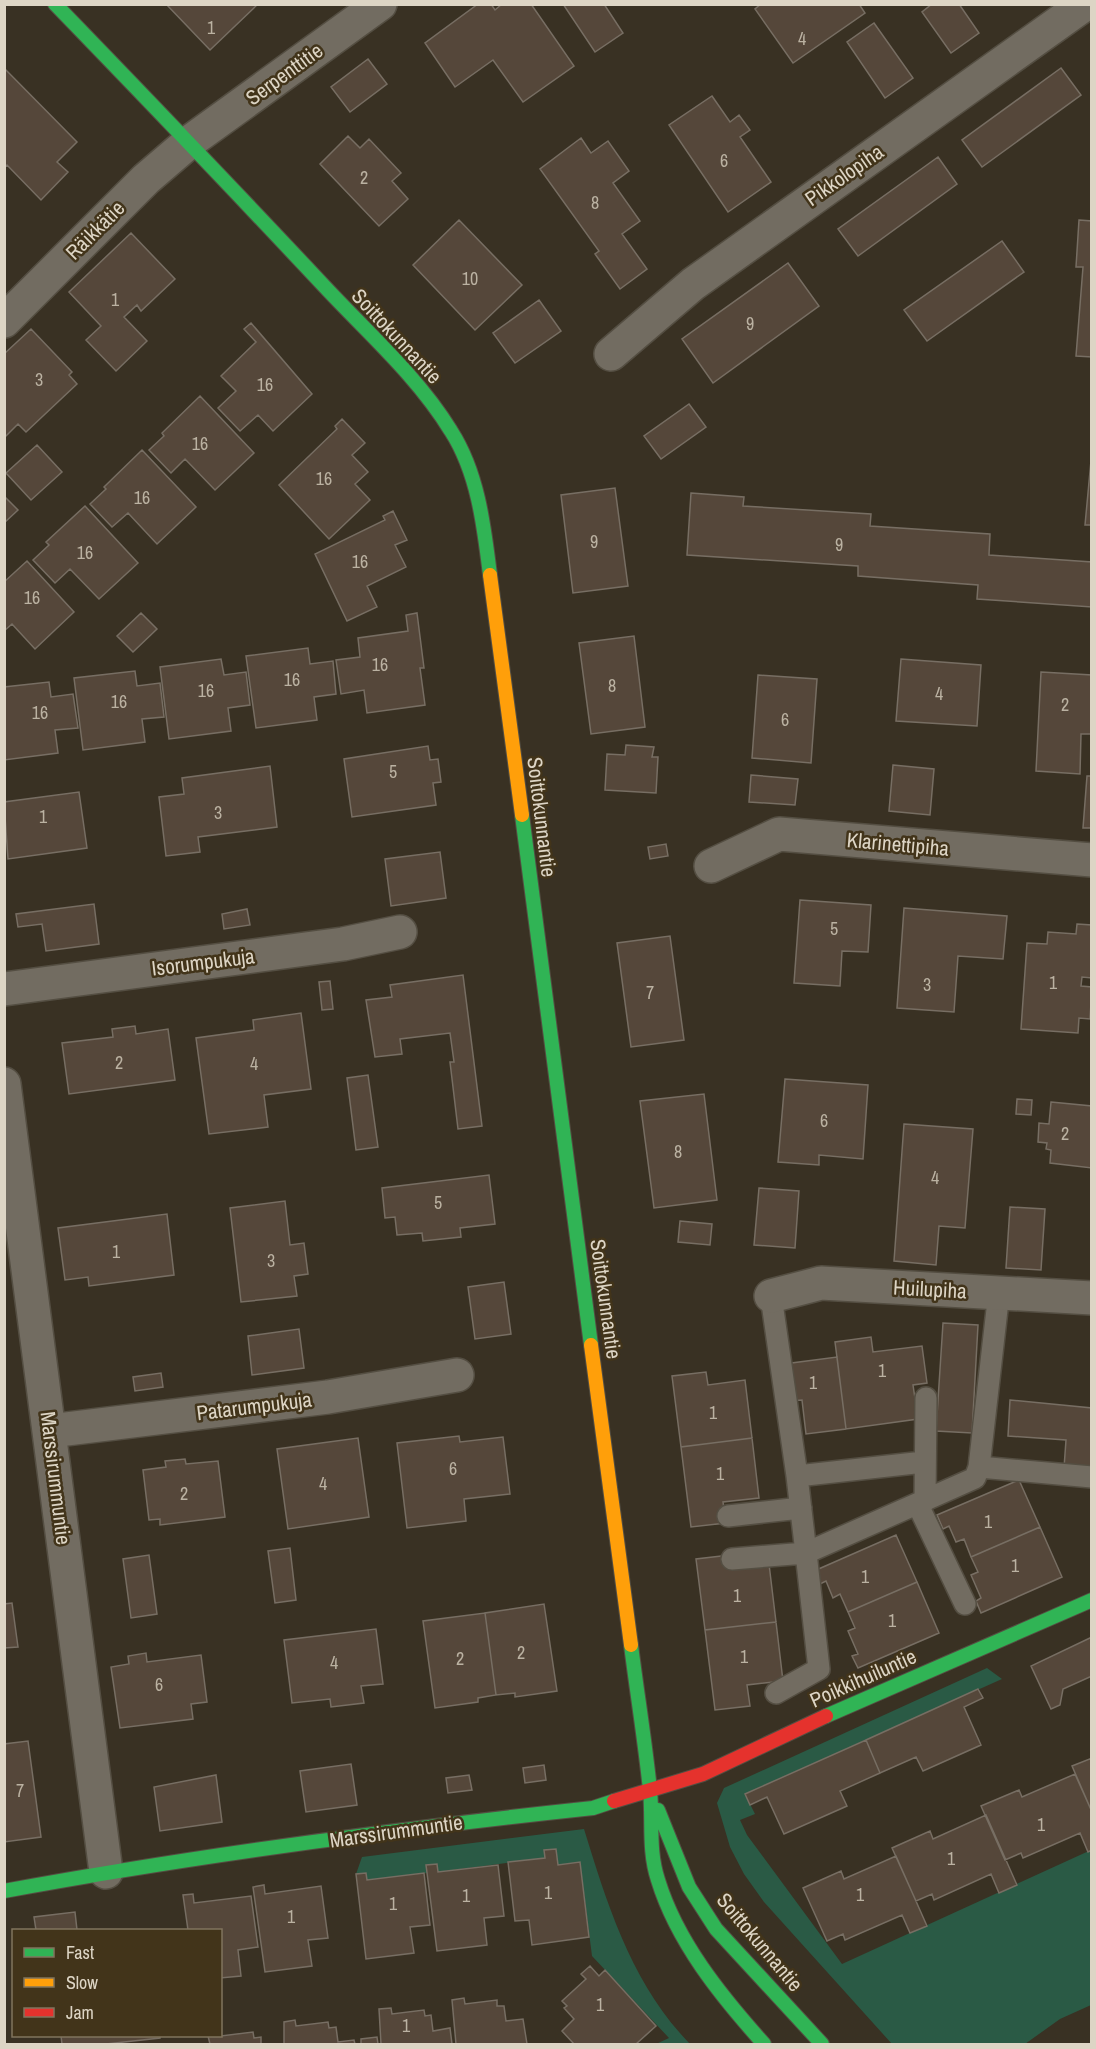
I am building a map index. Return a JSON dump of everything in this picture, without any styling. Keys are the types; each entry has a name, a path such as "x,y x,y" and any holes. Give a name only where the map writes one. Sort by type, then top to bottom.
{"street":[{"name":"Soittokunnantie","path":"54,4 421,390 452,432 473,482 483,524 650,1792 652,1857 667,1902 688,1943 742,2020 764,2044"},
{"name":"Serpenttitie","path":"188,143 380,4"},
{"name":"Pikkolopiha","path":"611,354 693,284 1085,4"},
{"name":"Räikkätie","path":"4,321 146,179 188,143"},
{"name":"Klarinettipiha","path":"711,866 779,834 1092,860"},
{"name":"Isorumpukuja","path":"4,988 343,944 400,932"},
{"name":"Marssirummuntie","path":"4,1084 106,1872"},
{"name":"Huilupiha","path":"771,1296 821,1283 1092,1298"},
{"name":"Patarumpukuja","path":"50,1431 328,1397 457,1376"},
{"name":"Poikkihuiluntie","path":"650,1792 702,1774 758,1746 1092,1600"},
{"name":"Soittokunnantie","path":"650,1792 689,1887 716,1929 822,2044"},
{"name":"Marssirummuntie","path":"4,1891 106,1872 442,1824 593,1808 650,1792"}],"lane":[{"path":"732,1559 806,1553 975,1478 979,1467 999,1292"},
{"path":"771,1296 797,1476 819,1669 776,1693"},
{"path":"926,1398 922,1503 965,1604"},
{"path":"797,1476 924,1462"},
{"path":"979,1467 1092,1477"},
{"path":"728,1516 801,1508"}],"green space":[{"path":"987,1668 1002,1679 745,1794 755,1814 740,1820 747,1835 842,1964 1091,1850 1091,2005 1060,2019 1025,2044 892,2044 764,1902 744,1874 730,1847 717,1803 724,1788"},
{"path":"584,1829 613,1915 637,1970 652,1996 690,2044 656,2044 669,2038 592,1956 580,1862 558,1865 556,1849 544,1850 545,1858 438,1872 436,1864 427,1865 427,1873 367,1880 366,1873 356,1874 362,1857"}],"building":[{"path":"166,4 258,4 210,50"},
{"path":"478,4 491,4 495,10 502,4 531,4 574,66 523,102 493,60 455,87 425,43"},
{"path":"563,4 604,4 623,33 595,52"},
{"path":"761,4 859,4 865,13 793,63 755,9"},
{"path":"932,4 959,4 979,33 951,53 922,12"},
{"path":"874,23 913,78 885,98 847,42"},
{"path":"368,59 387,84 350,112 331,87"},
{"path":"4,68 77,142 57,162 68,172 41,200 7,165 4,168"},
{"path":"1061,68 1081,95 982,167 962,140"},
{"path":"712,96 730,122 739,115 750,130 740,137 771,182 728,212 669,125"},
{"path":"348,136 360,148 369,139 401,173 392,181 408,199 379,226 320,164"},
{"path":"581,138 591,153 608,141 629,171 613,183 640,221 622,234 647,269 620,289 595,254 599,251 540,169"},
{"path":"938,157 957,184 858,256 838,229"},
{"path":"459,220 522,285 475,330 413,265"},
{"path":"1079,220 1092,221 1092,357 1076,356 1083,267 1076,267"},
{"path":"131,233 175,279 141,311 137,305 124,317 147,341 116,371 86,340 101,326 69,292"},
{"path":"1002,241 1024,272 927,341 904,310"},
{"path":"788,263 819,306 713,383 682,339"},
{"path":"539,300 561,331 515,363 493,333"},
{"path":"251,323 312,394 273,431 258,415 240,431 218,408 236,391 221,376 256,342 244,329"},
{"path":"31,329 72,372 69,375 77,384 26,432 18,424 5,437 4,354"},
{"path":"200,396 254,453 215,490 185,459 171,473 149,450 164,436 162,433"},
{"path":"689,404 706,427 661,459 644,436"},
{"path":"342,419 365,443 352,455 368,472 355,484 370,500 329,539 279,485 337,429 335,426"},
{"path":"37,445 62,472 31,500 6,473"},
{"path":"142,450 196,507 157,544 128,513 112,527 90,504"},
{"path":"1092,450 1092,525 1085,525"},
{"path":"615,488 628,586 573,593 561,495"},
{"path":"691,493 744,497 743,506 871,514 870,526 990,534 989,555 1092,562 1092,607 977,599 978,585 858,576 858,566 687,555"},
{"path":"4,496 18,510 4,523"},
{"path":"85,506 138,563 99,599 70,569 55,583 33,560 49,545 46,542"},
{"path":"393,511 407,540 395,545 406,567 367,586 377,607 347,621 315,554 385,520 383,516"},
{"path":"27,561 74,612 35,649 12,624 4,631 4,582"},
{"path":"141,613 157,629 133,652 117,636"},
{"path":"417,613 424,668 420,668 425,705 367,713 364,690 341,694 336,660 360,657 358,638 408,631 406,615"},
{"path":"634,636 645,727 591,734 579,643"},
{"path":"308,648 310,664 333,661 336,694 314,697 317,720 256,728 246,656"},
{"path":"221,659 224,675 246,672 250,705 228,708 231,731 169,739 160,667"},
{"path":"901,659 981,665 977,726 896,721"},
{"path":"135,671 137,686 160,683 164,717 142,719 145,742 83,750 74,678"},
{"path":"1041,672 1092,675 1092,734 1081,734 1080,774 1036,771"},
{"path":"758,675 817,679 811,763 752,758"},
{"path":"49,682 51,697 73,694 78,728 55,730 58,753 4,760 4,687"},
{"path":"626,745 654,747 652,757 658,757 656,793 605,790 607,754 625,755"},
{"path":"428,746 430,760 438,759 441,782 433,783 436,805 352,817 344,759"},
{"path":"893,765 934,769 930,815 889,811"},
{"path":"270,766 277,827 198,837 200,852 166,856 159,797 184,794 182,778"},
{"path":"751,775 798,779 795,805 749,802"},
{"path":"1087,776 1092,776 1092,828 1083,828"},
{"path":"79,792 87,848 8,859 4,802"},
{"path":"666,844 668,856 650,859 648,847"},
{"path":"440,852 446,898 391,906 385,859"},
{"path":"800,900 871,905 868,952 842,951 840,986 794,983"},
{"path":"94,904 99,944 46,951 42,924 18,927 16,914"},
{"path":"904,908 1007,916 1003,959 958,956 954,1012 897,1008"},
{"path":"247,909 250,925 224,929 222,914"},
{"path":"1077,924 1092,925 1092,978 1082,977 1081,986 1092,987 1090,1019 1079,1018 1078,1033 1021,1029 1027,943 1047,944 1048,932 1076,934"},
{"path":"670,936 684,1040 631,1047 617,943"},
{"path":"463,975 482,1126 458,1129 450,1062 454,1062 450,1033 400,1039 402,1054 375,1057 366,1000 392,997 390,985"},
{"path":"330,981 333,1009 322,1010 319,982"},
{"path":"301,1013 311,1089 264,1095 268,1127 209,1134 196,1038 254,1030 253,1020"},
{"path":"135,1026 136,1034 168,1029 175,1080 69,1094 62,1043 113,1037 112,1029"},
{"path":"368,1075 378,1147 356,1150 347,1078"},
{"path":"785,1079 868,1085 863,1159 819,1155 819,1165 778,1162"},
{"path":"704,1094 717,1200 654,1208 640,1101"},
{"path":"1017,1099 1032,1100 1031,1115 1016,1114"},
{"path":"1051,1102 1092,1106 1092,1168 1050,1163 1051,1150 1046,1149 1047,1143 1038,1142 1039,1123 1049,1124"},
{"path":"904,1124 973,1129 965,1228 939,1226 936,1265 894,1261"},
{"path":"489,1175 495,1224 460,1228 461,1237 423,1241 422,1233 397,1235 395,1217 385,1218 382,1188"},
{"path":"759,1188 799,1191 795,1248 754,1245"},
{"path":"285,1201 290,1245 304,1243 308,1274 294,1276 297,1296 241,1302 230,1208"},
{"path":"1010,1207 1045,1209 1041,1270 1006,1268"},
{"path":"167,1214 174,1275 89,1286 88,1277 65,1280 58,1228"},
{"path":"680,1221 712,1224 710,1245 678,1242"},
{"path":"504,1282 511,1334 475,1339 468,1287"},
{"path":"943,1323 978,1325 972,1433 936,1431"},
{"path":"299,1329 304,1368 252,1375 248,1336"},
{"path":"871,1337 873,1352 922,1346 927,1383 913,1385 918,1419 846,1429 835,1342"},
{"path":"837,1357 846,1429 806,1434 802,1400 789,1401 784,1364"},
{"path":"706,1372 708,1385 745,1380 752,1438 681,1447 672,1376"},
{"path":"161,1373 163,1387 135,1391 133,1377"},
{"path":"1010,1400 1092,1408 1092,1471 1064,1468 1066,1440 1008,1436"},
{"path":"459,1436 460,1442 503,1437 510,1494 464,1499 466,1521 407,1528 397,1443"},
{"path":"358,1438 369,1517 288,1529 277,1449"},
{"path":"752,1438 759,1498 723,1502 726,1523 691,1527 681,1447"},
{"path":"185,1459 186,1464 218,1461 225,1517 160,1525 160,1519 149,1520 143,1470 166,1467 165,1461"},
{"path":"1019,1480 1040,1527 971,1557 964,1539 956,1542 949,1526 943,1529 937,1515"},
{"path":"1040,1527 1062,1577 981,1613 976,1601 981,1598 971,1575 978,1572 971,1557"},
{"path":"896,1535 917,1582 848,1612 840,1594 833,1598 826,1581 820,1584 814,1571"},
{"path":"290,1548 296,1600 275,1603 268,1551"},
{"path":"149,1555 157,1614 131,1618 123,1559"},
{"path":"730,1555 769,1564 776,1622 705,1630 696,1559"},
{"path":"917,1582 939,1633 858,1668 852,1656 858,1654 848,1631 855,1628 848,1612"},
{"path":"12,1603 18,1647 4,1648 4,1604"},
{"path":"544,1604 557,1691 515,1697 515,1693 496,1695 485,1613"},
{"path":"485,1613 496,1695 478,1698 478,1702 435,1708 423,1621"},
{"path":"776,1622 783,1681 747,1685 750,1706 715,1710 705,1630"},
{"path":"376,1629 383,1684 361,1686 364,1703 331,1707 330,1699 292,1703 284,1640"},
{"path":"1092,1637 1092,1676 1063,1689 1060,1705 1051,1709 1031,1666"},
{"path":"146,1653 147,1662 201,1655 207,1702 191,1704 193,1719 120,1728 111,1667 129,1664 128,1656"},
{"path":"978,1689 983,1698 964,1707 981,1745 923,1771 916,1757 880,1773 866,1740"},
{"path":"866,1740 880,1773 840,1791 847,1806 784,1834 767,1797 750,1805 745,1794"},
{"path":"28,1741 41,1837 4,1842 4,1744"},
{"path":"1092,1758 1092,1812 1072,1766"},
{"path":"351,1764 357,1805 306,1812 300,1771"},
{"path":"544,1765 546,1780 525,1783 523,1768"},
{"path":"1075,1774 1092,1812 1092,1850 1088,1852 1080,1833 1023,1858 1021,1853 1005,1860 981,1806 1019,1790 1022,1797"},
{"path":"216,1775 222,1822 160,1831 154,1787"},
{"path":"469,1775 472,1790 448,1793 446,1778"},
{"path":"986,1815 1017,1885 999,1893 991,1874 934,1900 932,1894 916,1901 892,1848 930,1831 933,1839"},
{"path":"556,1849 558,1865 580,1862 589,1937 532,1945 529,1920 515,1921 508,1862 545,1858 544,1850"},
{"path":"896,1856 927,1926 910,1933 902,1915 845,1940 843,1934 827,1941 803,1888 841,1871 844,1879"},
{"path":"437,1864 438,1872 498,1865 504,1916 484,1918 487,1945 437,1951 426,1865"},
{"path":"366,1873 367,1880 424,1873 430,1925 410,1927 414,1953 366,1959 356,1874"},
{"path":"264,1885 265,1894 321,1886 328,1938 308,1940 312,1966 265,1972 253,1887"},
{"path":"193,1894 194,1903 251,1896 258,1947 238,1950 241,1976 222,1978 222,1929 188,1929 183,1895"},
{"path":"75,1912 77,1929 36,1929 34,1917"},
{"path":"590,1966 599,1976 605,1970 656,2026 636,2044 574,2044 562,2031 574,2019 564,2008 567,2006 562,2001 586,1979 581,1974"},
{"path":"464,1998 465,2004 497,2000 497,2006 504,2006 506,2021 523,2019 527,2044 456,2044 452,2000"},
{"path":"391,2008 392,2014 424,2010 425,2016 431,2015 433,2031 450,2028 452,2044 381,2044 379,2009"},
{"path":"295,2020 296,2026 328,2022 329,2028 336,2027 338,2042 354,2040 355,2044 284,2044 284,2022"},
{"path":"253,2032 254,2038 261,2037 261,2044 210,2044 208,2037"},
{"path":"61,2037 160,2037 106,2044 62,2044"},
{"path":"377,2037 378,2044 361,2044 361,2039"}],"traffic: fast":[{"path":"55,4 392,356 438,411 460,447 474,482 490,575"},
{"path":"522,815 591,1345"},
{"path":"826,1716 1092,1600"},
{"path":"631,1645 646,1753 653,1858 658,1880 677,1925 702,1967 764,2044"},
{"path":"4,1891 224,1854 593,1808 614,1801"},
{"path":"658,1810 689,1887 716,1929 822,2044"}],"traffic: slow":[{"path":"490,575 522,815"},
{"path":"591,1345 631,1645"}],"traffic: jam":[{"path":"614,1801 703,1774 826,1716"}]}
